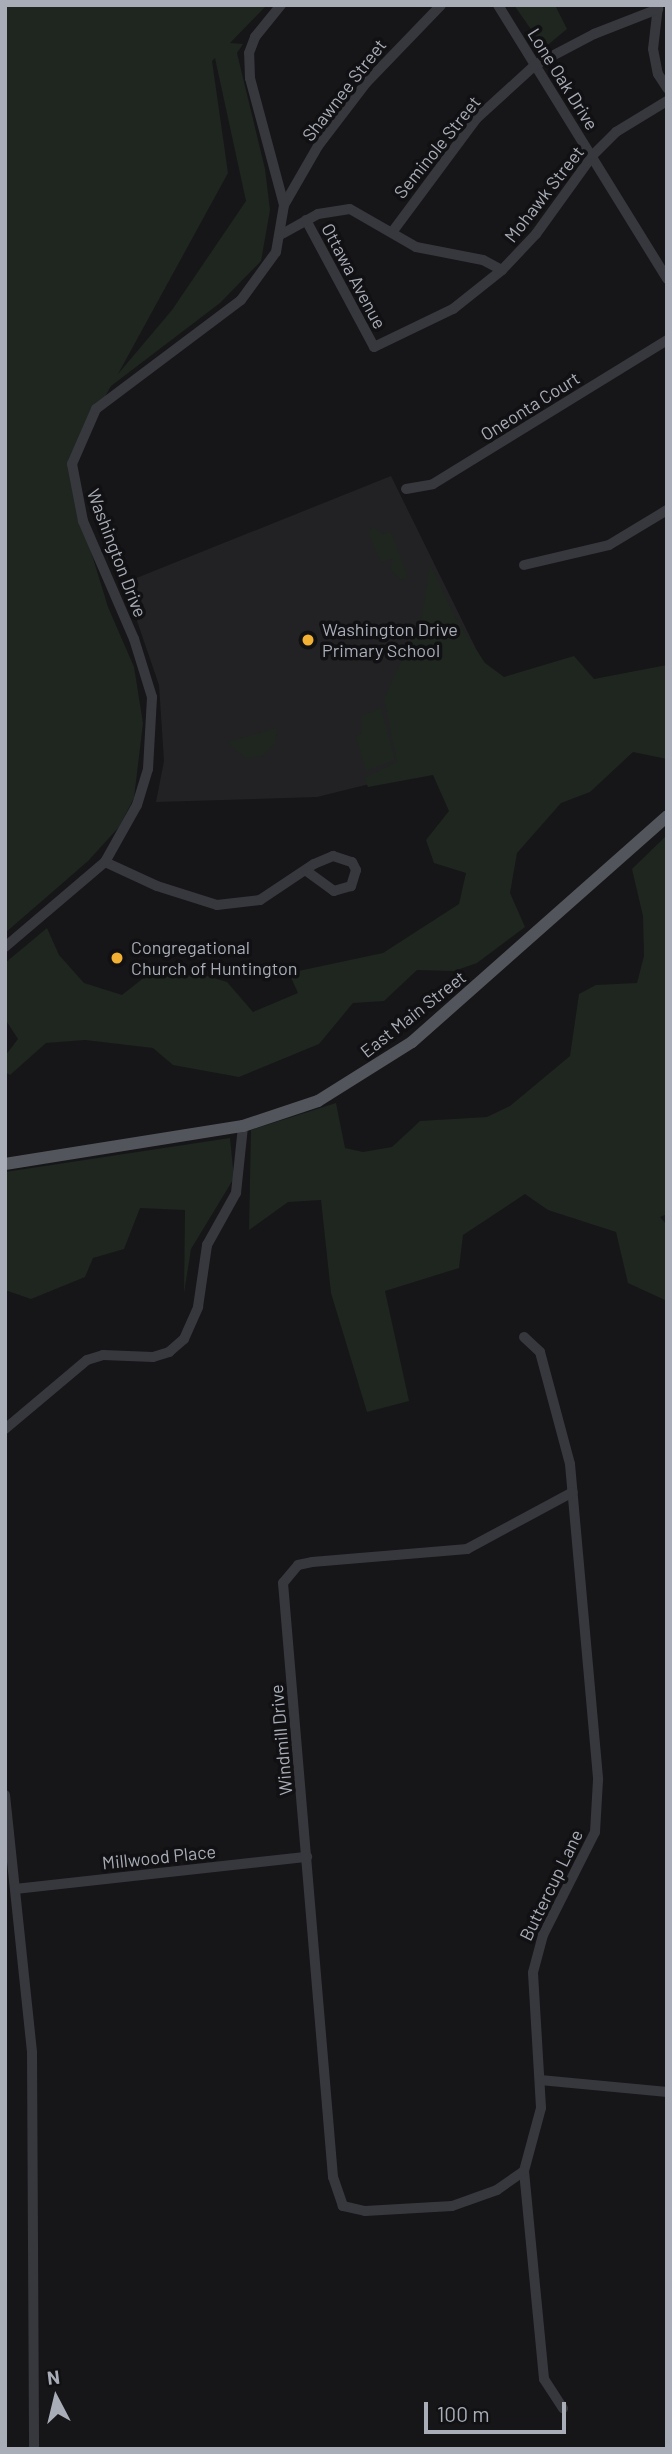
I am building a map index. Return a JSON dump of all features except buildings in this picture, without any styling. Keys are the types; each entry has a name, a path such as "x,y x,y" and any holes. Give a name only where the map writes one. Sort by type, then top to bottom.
{"main road":[{"name":"East Main Street","path":"5,1164 243,1126 318,1101 412,1042 667,816"}],"street":[{"name":"Washington Drive","path":"5,947 105,862 137,805 148,769 152,697 134,639 83,520 72,464 96,409 241,300 264,274 282,234 284,205 250,78 249,53 255,37 281,5"},
{"name":"Shawnee Street","path":"284,205 318,146 366,83 441,5"},
{"name":"Lone Oak Drive","path":"498,5 667,278"},
{"name":"Seminole Street","path":"393,232 477,118 535,65 594,34 658,7"},
{"path":"658,7 654,56 667,88"},
{"name":"Mohawk Street","path":"374,347 453,309 502,270 542,227 593,155 615,132 667,101"},
{"path":"282,234 306,220 333,210 350,209 416,247 483,260 502,270"},
{"name":"Ottawa Avenue","path":"306,220 374,347"},
{"name":"Oneonta Court","path":"406,489 433,484 667,340"},
{"path":"524,565 609,545 667,510"},
{"path":"105,862 217,905 260,900 306,871 333,856 352,862 356,870 351,886 334,891 306,871"},
{"path":"5,1429 87,1360 103,1355 153,1357 169,1352 184,1339 198,1307 207,1245 236,1193 243,1126"},
{"name":"Buttercup Lane","path":"524,1337 540,1352 573,1492 598,1810 587,1854 536,1950 532,1999 540,2080 538,2129 524,2171 544,2379 563,2408"},
{"name":"Windmill Drive","path":"524,2171 497,2190 452,2206 365,2211 343,2206 333,2177 283,1583 288,1572 312,1562 467,1549 573,1492"},
{"path":"5,1795 32,2053 34,2449"},
{"name":"Millwood Place","path":"15,1889 307,1857"},
{"path":"540,2080 667,2092"}],"shaded area":[{"path":"5,5 267,5 230,43 243,44 237,53 265,169 270,210 261,261 220,303 111,386 68,463 73,493 108,607 134,667 143,723 134,798 119,827 88,861 5,933","holes":["215,58 246,201 172,310 118,374 228,173 212,61"]},
{"path":"514,5 555,5 567,29 544,48"},
{"name":"Washington Drive Primary School","path":"391,476 486,669 438,767 317,797 156,802 164,761 159,685 124,583"},
{"path":"372,526 383,534 391,532 408,577 401,580 390,569 393,559 381,562 369,534"},
{"path":"430,564 456,619 485,663 504,677 574,656 594,679 667,665 667,759 633,752 590,792 561,803 517,853 510,893 525,927 477,963 454,971 417,970 384,1001 353,1003 319,1044 239,1077 173,1065 153,1048 85,1040 46,1043 10,1075 5,1072 5,1056 18,1039 5,1019 5,963 47,928 59,955 84,983 122,995 156,968 188,970 227,982 253,1012 298,993 289,973 383,953 459,904 466,873 434,863 426,840 449,811 433,775 368,787 364,778 397,762 384,699 422,616"},
{"path":"381,708 395,760 366,771 356,736 362,733 362,716"},
{"path":"277,728 275,743 263,756 246,758 227,742"},
{"path":"667,835 667,1214 660,1217 667,1225 667,1301 628,1283 616,1232 548,1210 525,1194 463,1235 459,1268 385,1291 409,1401 367,1412 331,1293 321,1200 288,1202 249,1230 251,1130 336,1103 345,1148 363,1152 392,1147 420,1121 487,1117 510,1106 570,1056 579,994 596,985 637,983 644,956 643,916 632,869"},
{"path":"230,1138 234,1178 191,1249 184,1293 185,1210 140,1208 124,1249 93,1258 85,1277 31,1299 5,1290 5,1172"}],"place":[{"name":"Washington Drive Primary School","path":"308,640"},
{"name":"Congregational Church of Huntington","path":"117,958"}]}
